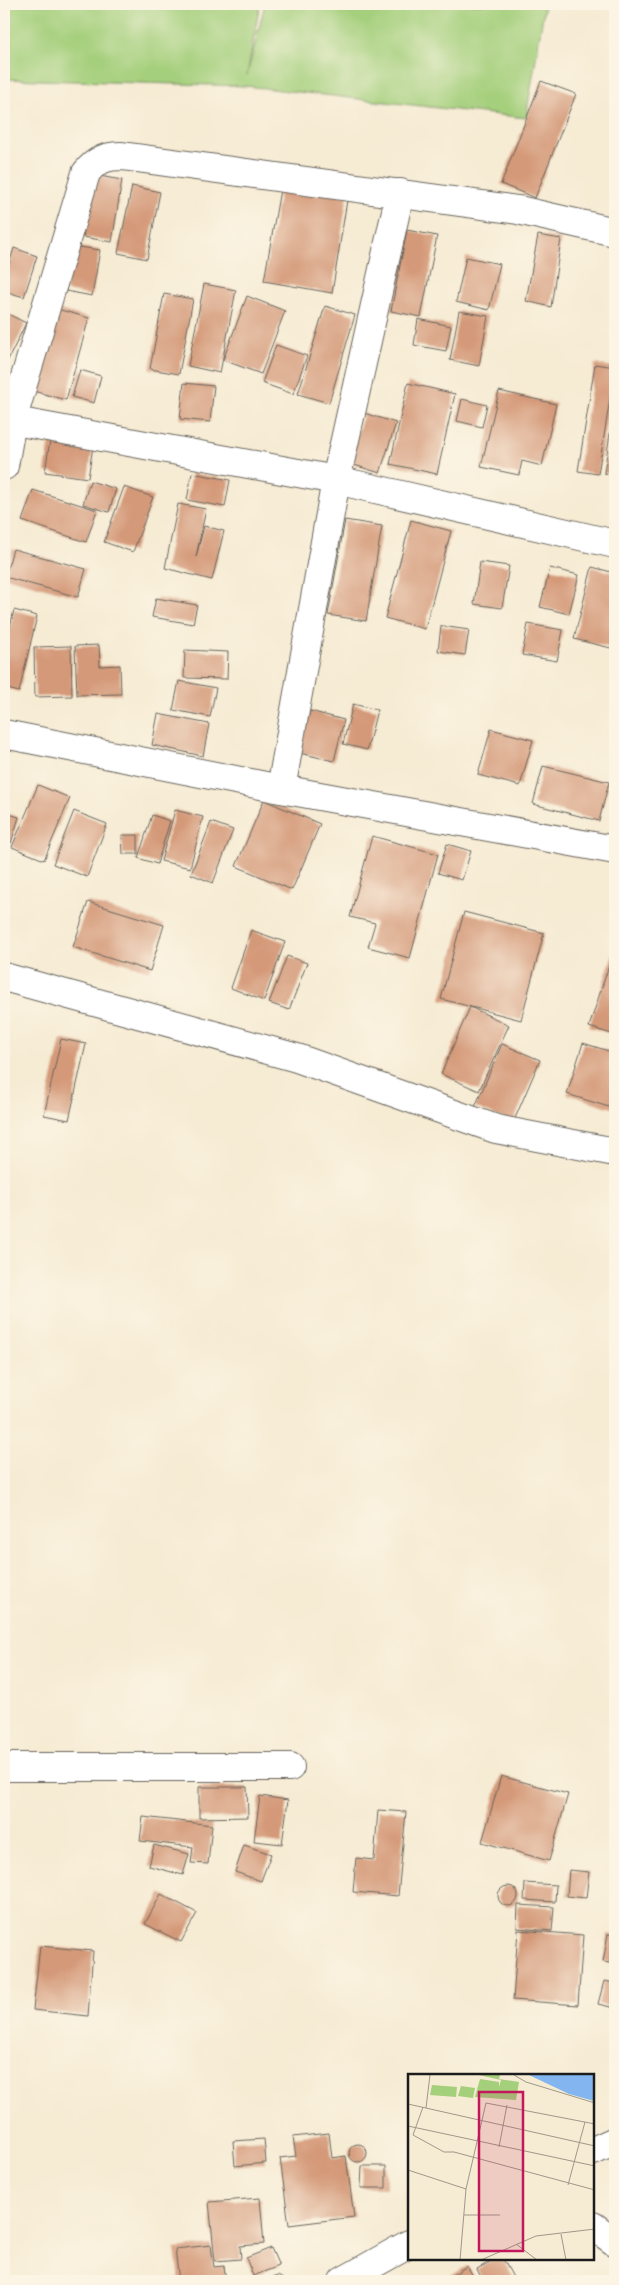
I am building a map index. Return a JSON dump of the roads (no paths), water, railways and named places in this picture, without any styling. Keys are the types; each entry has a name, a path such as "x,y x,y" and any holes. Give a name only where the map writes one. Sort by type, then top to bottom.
{"street":[{"path":"4,466 8,420 86,173 100,159 122,156 400,193 518,210 615,232"},
{"path":"282,789 336,480 400,193"},
{"path":"8,420 336,480 615,544"},
{"path":"4,734 282,789 615,850"},
{"path":"4,978 297,1058 496,1128 615,1152"},
{"path":"4,1768 290,1767"},
{"path":"594,2150 615,2142"},
{"path":"594,2227 615,2242"},
{"path":"343,2281 408,2245"}]}
